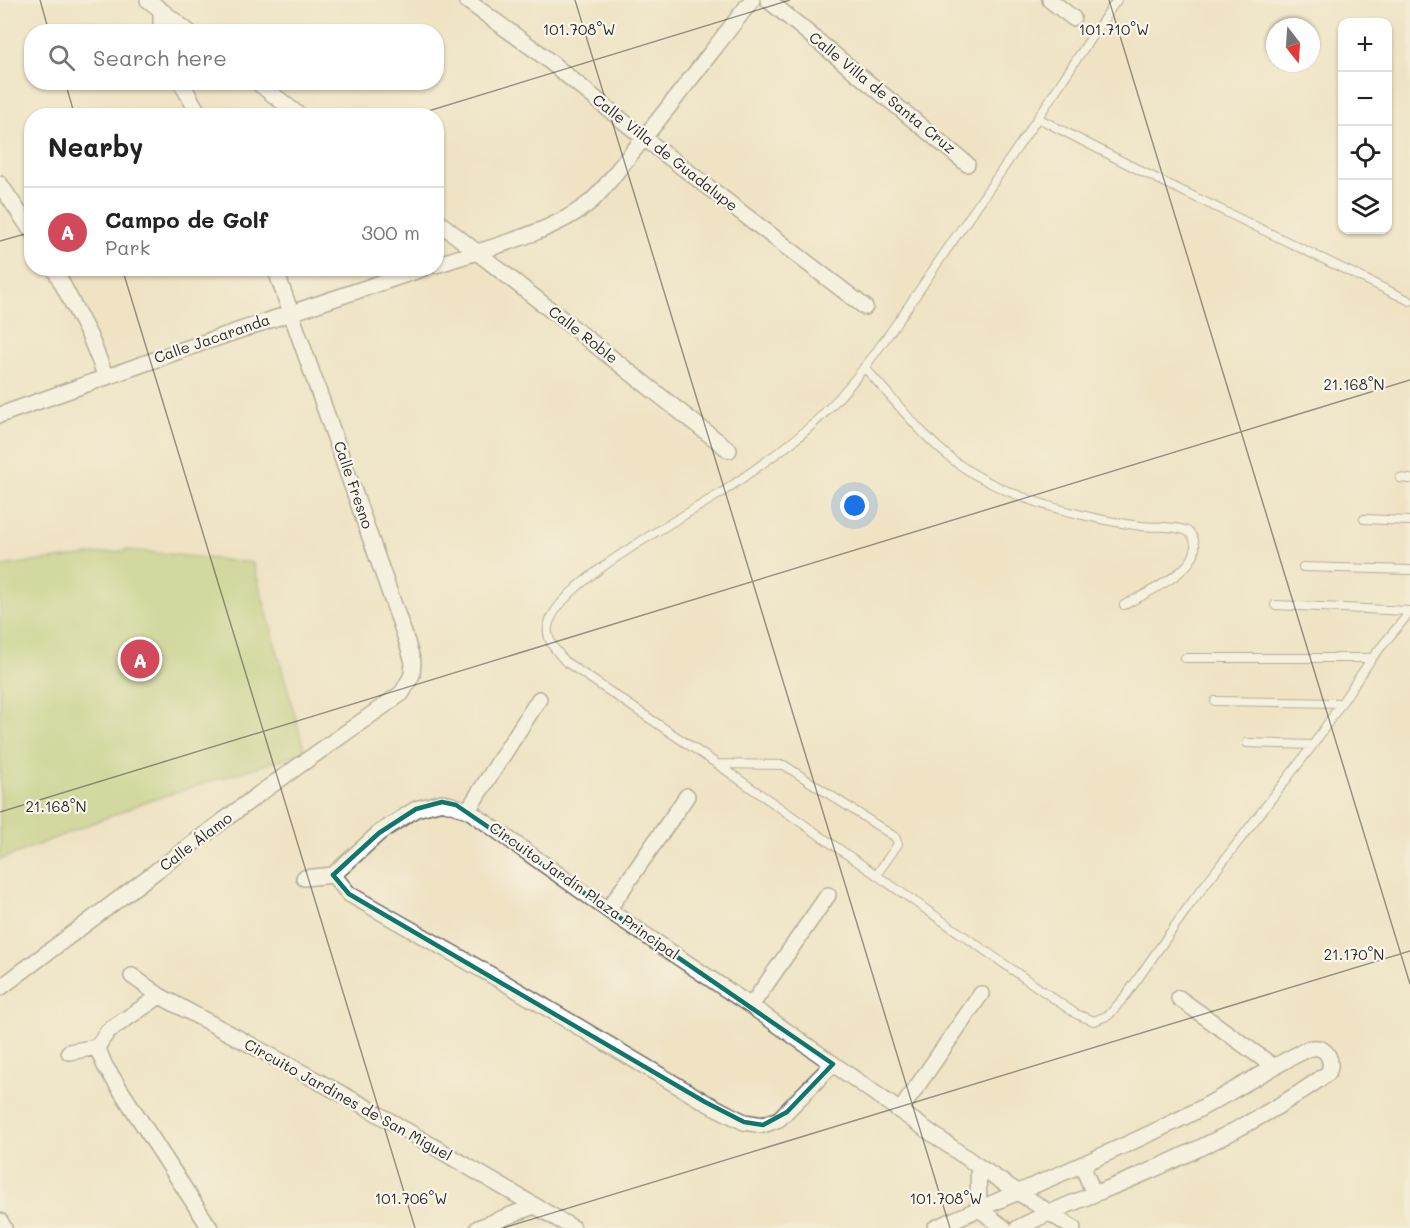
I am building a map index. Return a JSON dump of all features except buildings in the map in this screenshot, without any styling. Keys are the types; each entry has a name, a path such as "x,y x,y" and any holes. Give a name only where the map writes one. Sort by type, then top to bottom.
{"street":[{"path":"148,0 179,24"},
{"name":"Calle Villa de Guadalupe","path":"466,0 538,52 644,138 865,307"},
{"path":"444,262 545,227 590,203 752,0"},
{"name":"Calle Villa de Santa Cruz","path":"768,0 967,164"},
{"path":"1050,0 1073,18"},
{"path":"161,10 161,24"},
{"path":"185,90 196,108"},
{"path":"267,90 290,108"},
{"path":"0,183 24,220"},
{"name":"Calle Roble","path":"444,226 729,450"},
{"path":"58,276 90,337 106,377"},
{"name":"Calle Fresno","path":"277,276 394,602 413,662 412,675 406,688 394,699"},
{"name":"Calle Jacaranda","path":"0,415 290,312 400,276"},
{"name":"Calle Álamo","path":"0,988 259,794 394,699"},
{"path":"468,810 539,699"},
{"path":"608,910 687,796"},
{"name":"Circuito Jardín Plaza Principal","path":"333,875 379,833 416,809 442,802 468,810 608,910 752,1006 978,1166 1073,1228"},
{"path":"304,878 333,875 349,894 744,1122 763,1125 779,1119 833,1064"},
{"path":"752,1006 828,895"},
{"name":"Circuito Jardines de San Miguel","path":"132,976 160,996 366,1107 573,1228"},
{"path":"900,1111 981,994"},
{"path":"69,1052 97,1047 108,1031 160,996"},
{"path":"1179,998 1273,1066"},
{"path":"97,1047 105,1066 210,1228"},
{"path":"935,1228 1082,1165 1179,1120 1273,1066 1314,1048 1325,1051 1331,1065 1328,1073 1248,1123 1184,1155 1047,1213 1018,1228"},
{"path":"1082,1165 1094,1194"},
{"path":"978,1166 979,1209"},
{"path":"478,1228 534,1206"},
{"path":"979,1209 1004,1228"},
{"path":"0,1221 4,1228"}],"lane":[{"path":"1117,0 864,368 827,410 789,444 723,491 598,570 576,587 552,618 548,627 552,645 566,662 877,874 1076,1014 1094,1021 1113,1012 1127,994 1191,903 1313,745 1372,658 1410,612"},
{"path":"1038,118 1141,171 1410,301"},
{"path":"864,368 944,452 977,475 1019,495 1068,511 1121,524 1178,529 1192,535 1196,550 1192,560 1162,584 1124,605"},
{"path":"1400,478 1410,479"},
{"path":"1364,519 1410,521"},
{"path":"1303,567 1410,570"},
{"path":"1275,605 1410,612"},
{"path":"1185,658 1372,658"},
{"path":"1215,701 1341,704"},
{"path":"1247,742 1313,745"},
{"path":"717,764 786,766 895,837 898,844 877,874"}],"highlighted area":[{"path":"442,802 456,805 833,1064 787,1112 763,1125 744,1122 705,1102 349,894 333,875 379,833 416,809"}],"green space":[{"path":"129,550 253,563 305,752 148,801 0,860 0,566"}],"place":[{"name":"Campo de Golf","path":"140,659"}]}
